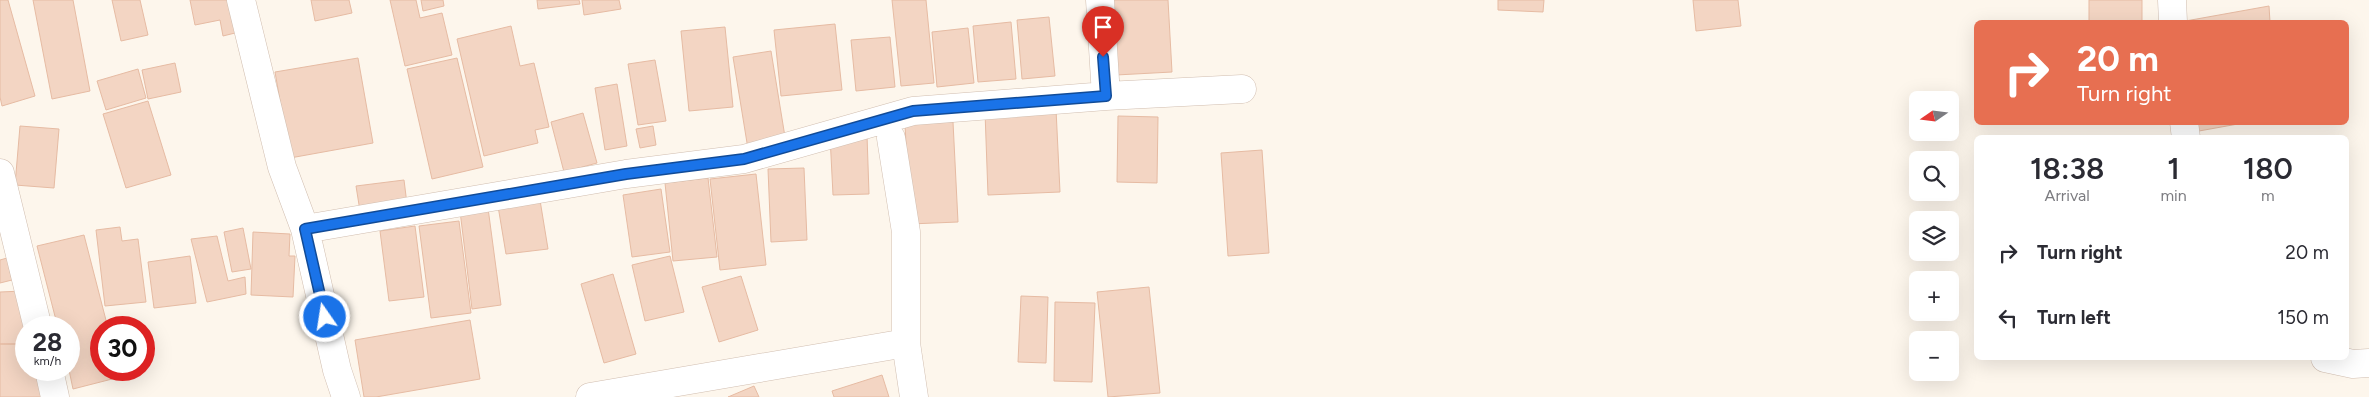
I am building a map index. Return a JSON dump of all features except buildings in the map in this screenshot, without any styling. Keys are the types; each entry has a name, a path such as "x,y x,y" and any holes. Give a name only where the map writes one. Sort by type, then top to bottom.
{"street":[{"path":"241,0 282,167 305,229 346,397"},
{"path":"1100,0 1106,96"},
{"path":"2172,0 2173,20"},
{"path":"305,229 626,174 744,159 913,111 1106,96 1242,89"},
{"path":"891,138 906,232 906,343 914,397"},
{"path":"0,173 35,316"},
{"path":"590,397 906,343"},
{"path":"2334,360 2353,364 2369,363"},
{"path":"51,381 55,397"}],"route":[{"path":"325,317 305,229 626,174 744,159 913,111 1106,96 1103,57"}]}
